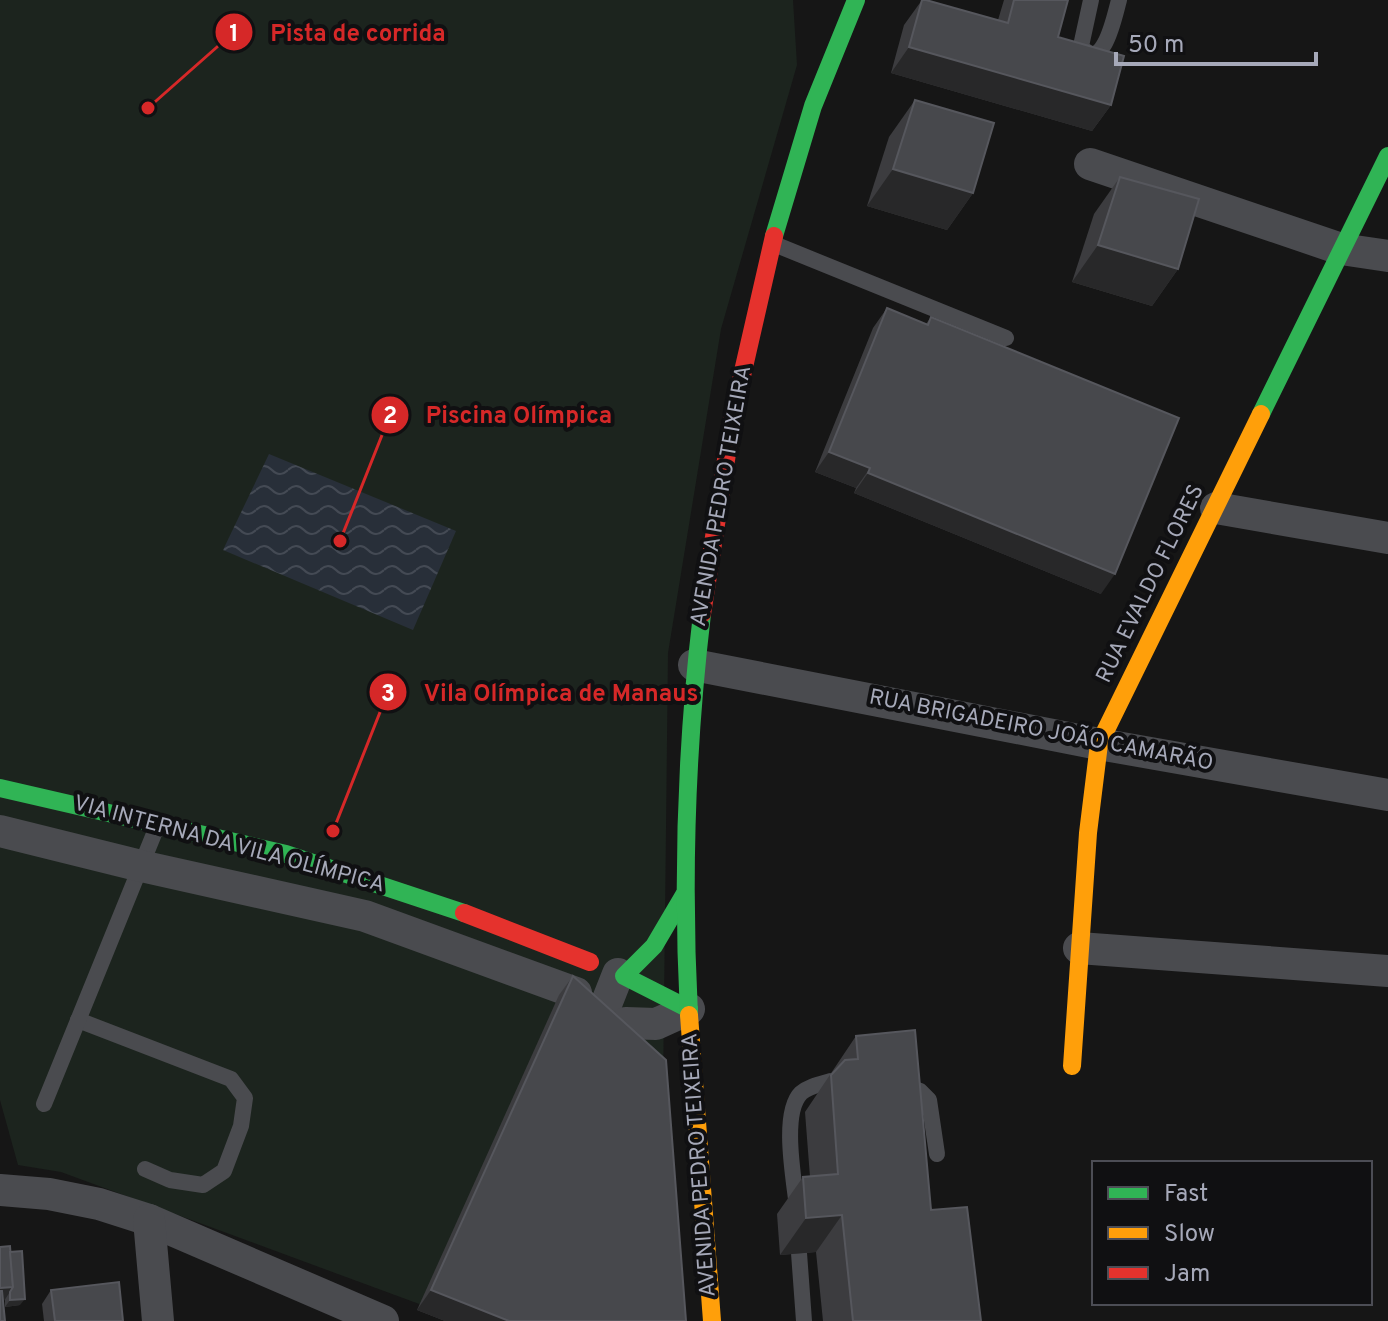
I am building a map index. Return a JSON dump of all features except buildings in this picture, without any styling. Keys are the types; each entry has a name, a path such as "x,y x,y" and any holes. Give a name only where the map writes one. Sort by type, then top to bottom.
{"street":[{"name":"AVENIDA PEDRO TEIXEIRA","path":"712,1321 694,1111 684,895 694,665 726,447 754,316 813,104 856,0"},
{"path":"813,104 819,42"},
{"name":"RUA EVALDO FLORES","path":"1072,1066 1088,833 1099,744 1388,156"},
{"path":"1090,164 1341,249 1388,256"},
{"path":"1216,508 1388,538"},
{"name":"RUA BRIGADEIRO JOÃO CAMARÃO","path":"694,665 1099,744 1388,795"},
{"name":"VIA INTERNA DA VILA OLÍMPICA","path":"0,788 158,822 323,865 445,904 611,971"},
{"name":"VIA INTERNA DA VILA OLÍMPICA","path":"0,831 365,916 612,1017"},
{"path":"365,916 371,880"},
{"path":"612,1017 611,971 654,946 684,895"},
{"path":"1079,948 1388,971"},
{"name":"AVENIDA PEDRO TEIXEIRA","path":"611,971 689,1009"},
{"name":"AVENIDA PEDRO TEIXEIRA","path":"612,1017 656,1024 689,1009"},
{"path":"676,1088 694,1111"},
{"path":"0,1190 49,1194 99,1204 149,1220 383,1321"},
{"path":"149,1220 158,1321"}],"lane":[{"path":"1091,0 1081,46 1085,52 1094,54 1101,51 1106,42 1119,0"},
{"path":"773,244 1006,338"},
{"path":"44,1104 158,822"},
{"path":"78,1020 231,1079 245,1098 241,1126 224,1171 203,1185 170,1180 145,1169"},
{"path":"797,1212 790,1119 794,1103 803,1091 831,1081"},
{"path":"892,1083 920,1091 929,1100 937,1154"},
{"path":"799,1253 804,1321"}],"shaded area":[{"path":"0,0 793,0 797,65 721,329 668,653 663,1092 441,1312 61,1172 18,1165 0,1100"}],"water":[{"path":"269,454 456,531 413,630 223,550"}],"traffic: fast":[{"path":"774,236 813,106 856,0"},
{"path":"1261,414 1388,156"},
{"path":"689,1015 687,814 692,714 702,614"},
{"path":"0,788 286,854 464,913"},
{"path":"684,895 654,946 624,976 689,1009"}],"traffic: slow":[{"path":"1072,1066 1088,833 1099,744 1261,414"},
{"path":"689,1015 712,1321"}],"traffic: jam":[{"path":"702,614 733,415 774,236"},
{"path":"464,913 590,962"}],"place":[{"name":"Pista de corrida","path":"148,108"},
{"name":"Piscina Olímpica","path":"340,541"},
{"name":"Vila Olímpica de Manaus","path":"333,831"}]}
